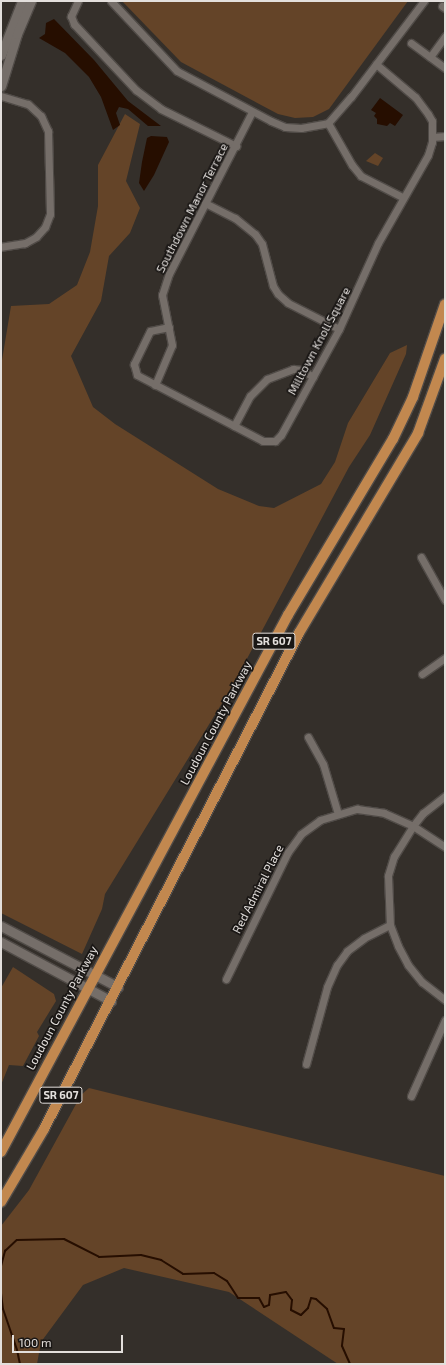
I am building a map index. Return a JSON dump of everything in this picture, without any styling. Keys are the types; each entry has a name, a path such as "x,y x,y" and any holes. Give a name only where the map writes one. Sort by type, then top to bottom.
{"main road":[{"name":"Loudoun County Parkway","path":"1,1152 94,974 288,615 393,439 413,397 445,304"},
{"name":"SR 607","path":"1,1202 27,1161 111,1001 299,633 418,433 445,359"}],"street":[{"path":"1,55 22,1"},
{"path":"1,86 15,39 31,1"},
{"path":"78,1 71,16 74,24 136,90 161,109 236,146"},
{"path":"111,1 177,71 252,112 285,127 301,128 328,123 376,64 424,1"},
{"path":"430,57 445,36"},
{"path":"411,44 445,68"},
{"name":"Milltown Knoll Square","path":"169,327 150,331 134,364 137,375 262,441 274,441 281,435 339,329 402,197 428,155 433,137 428,114 415,97 376,64"},
{"path":"1,96 28,104 41,116 48,131 50,214 46,227 36,237 25,243 1,247"},
{"name":"Southdown Manor Terrace","path":"155,385 172,345 162,296 169,274 236,146 252,112"},
{"path":"328,123 352,165 361,176 402,197"},
{"path":"433,137 445,136"},
{"path":"206,203 235,218 255,234 262,244 272,286 278,294 288,303 339,329"},
{"path":"234,426 250,396 267,378 293,369 302,370 313,377"},
{"path":"420,557 445,600"},
{"path":"422,674 445,658"},
{"path":"308,737 324,764 338,814"},
{"path":"445,796 424,813 413,826 394,856 388,876 390,925 408,965 422,982 445,1000"},
{"name":"Red Admiral Place","path":"226,979 288,852 301,834 320,820 357,809 384,813 413,826 445,847"},
{"path":"306,1064 327,987 337,965 347,952 364,938 390,925"},
{"path":"1,926 118,987"},
{"path":"1,942 111,1001"},
{"path":"410,1096 445,1020"}],"shaded area":[{"path":"122,1 408,1 329,109 313,117 295,118 278,114 181,62"},
{"path":"54,19 94,60 128,101 161,126 148,126 128,109 119,107 116,113 120,125 113,130 101,97 89,77 65,53 39,38 45,34 46,23"},
{"path":"380,98 403,115 395,126 390,123 387,126 377,124 377,119 374,116 376,113 371,110"},
{"path":"125,114 140,124 126,181 140,208 130,233 109,256 101,301 71,356 93,407 115,424 218,489 259,506 274,508 321,484 335,462 348,423 390,353 407,345 406,354 370,435 349,467 232,687 105,894 102,909 82,954 1,913 1,366 11,306 49,304 77,285 90,252 98,206 98,165"},
{"path":"151,136 167,137 169,142 154,175 144,191 139,183 147,138"},
{"path":"375,153 383,158 378,166 366,161"},
{"path":"13,967 54,994 56,1001 37,1032 39,1036 23,1066 9,1065 1,1085 1,988"},
{"path":"89,1088 445,1176 445,1364 338,1364 229,1292 124,1268 83,1285 41,1342 37,1364 1,1364 1,1226 29,1190 81,1095"}],"waterway":[{"path":"1,1266 5,1251 17,1240 64,1239 99,1257 141,1255 161,1260 183,1274 214,1273 227,1281 238,1298 259,1298 264,1307 269,1305 270,1295 286,1292 292,1300 291,1310 301,1315 308,1308 311,1298 316,1299 327,1309 334,1328 344,1329 342,1346 350,1364"},
{"path":"1,1293 3,1309 17,1350 20,1364"}]}
